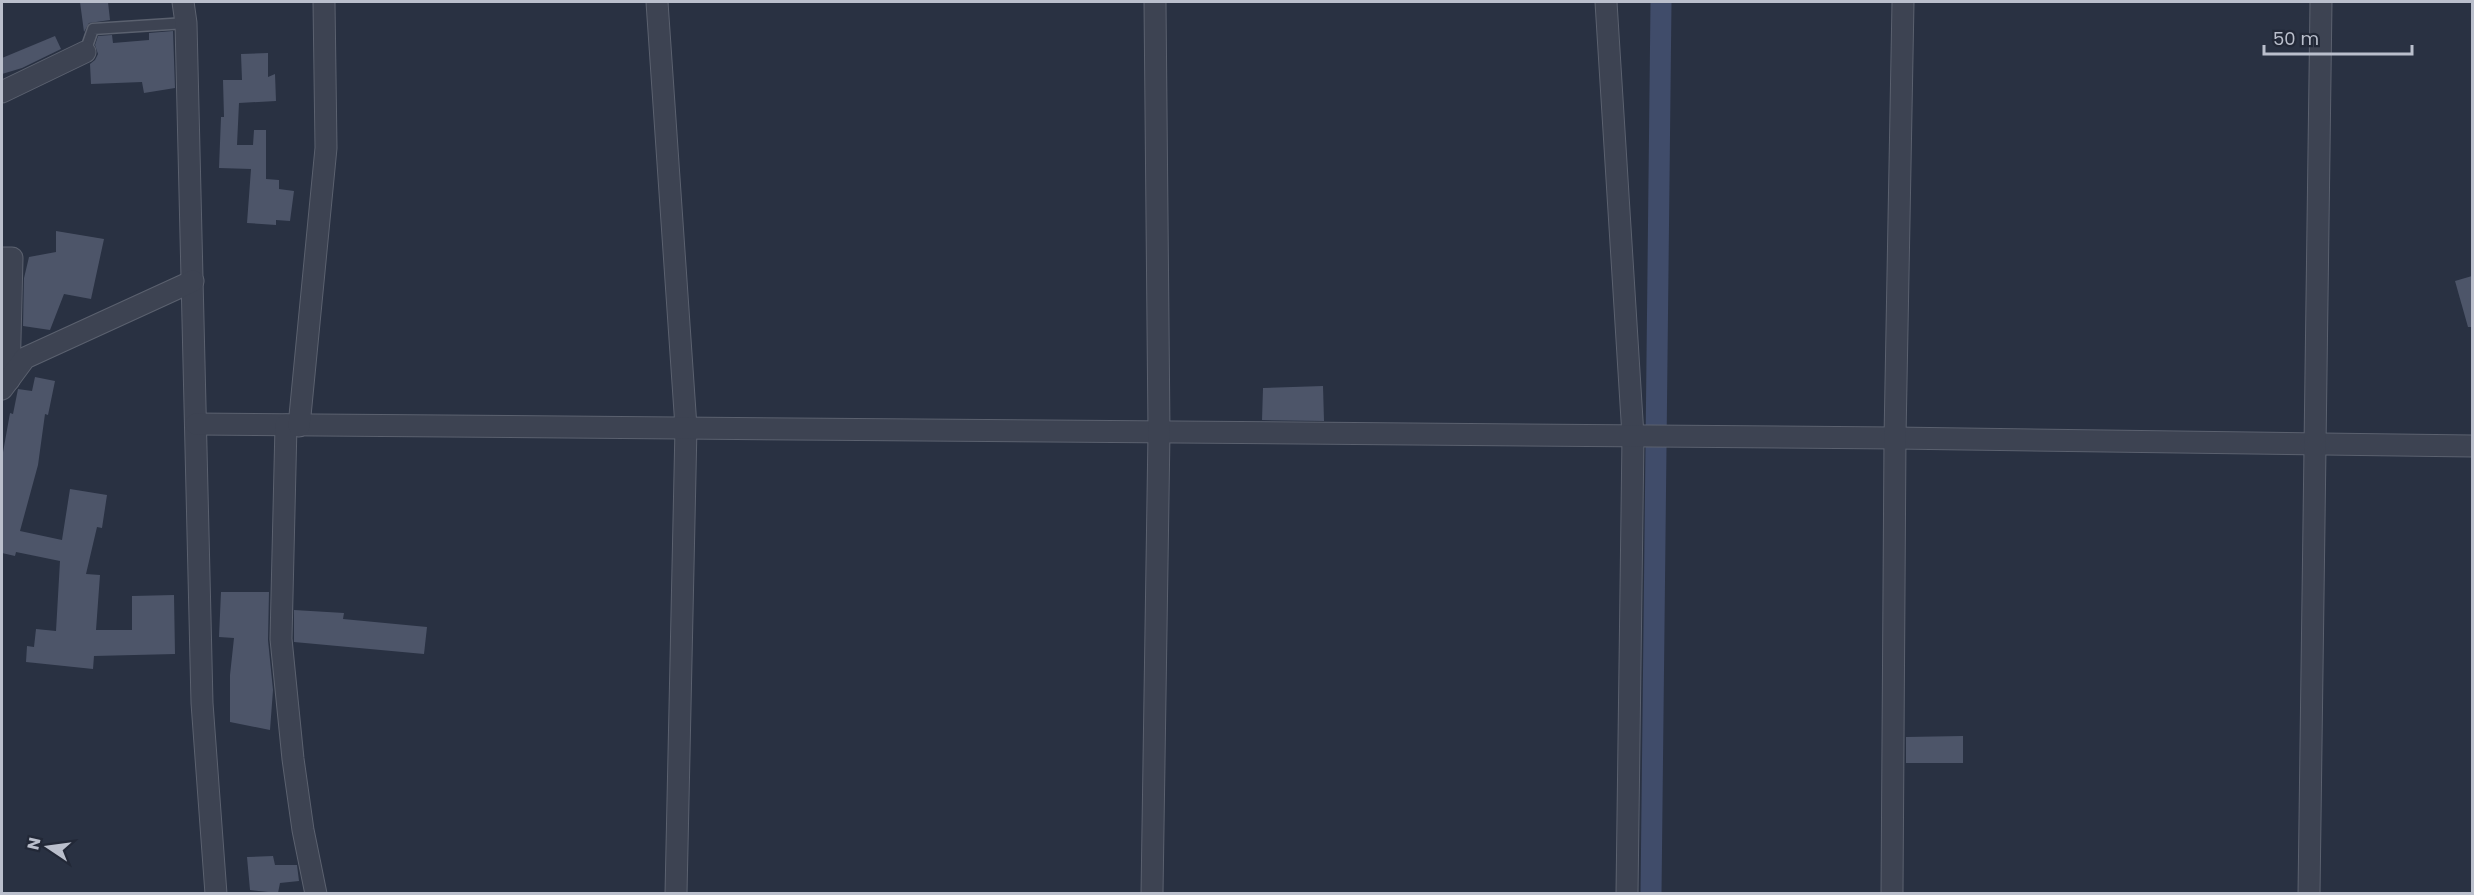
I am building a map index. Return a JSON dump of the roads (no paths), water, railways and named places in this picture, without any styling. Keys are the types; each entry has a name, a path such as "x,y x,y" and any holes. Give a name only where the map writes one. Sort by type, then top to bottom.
{"street":[{"path":"183,2 186,23 193,281 202,703 216,894"},
{"path":"316,894 292,759 281,639 293,425 326,147 324,2"},
{"path":"657,2 686,427 676,894"},
{"path":"1152,894 1159,432 1155,2"},
{"path":"1606,2 1633,436 1627,894"},
{"path":"1892,894 1895,438 1903,2"},
{"path":"2309,894 2321,2"},
{"path":"2,92 85,52"},
{"path":"2,258 12,258 5,385"},
{"path":"5,385 25,358 193,281"},
{"path":"196,424 1895,438 2472,446"}],"lane":[{"path":"85,52 93,29 186,23"}],"waterway":[{"path":"1651,894 1661,2"}]}
